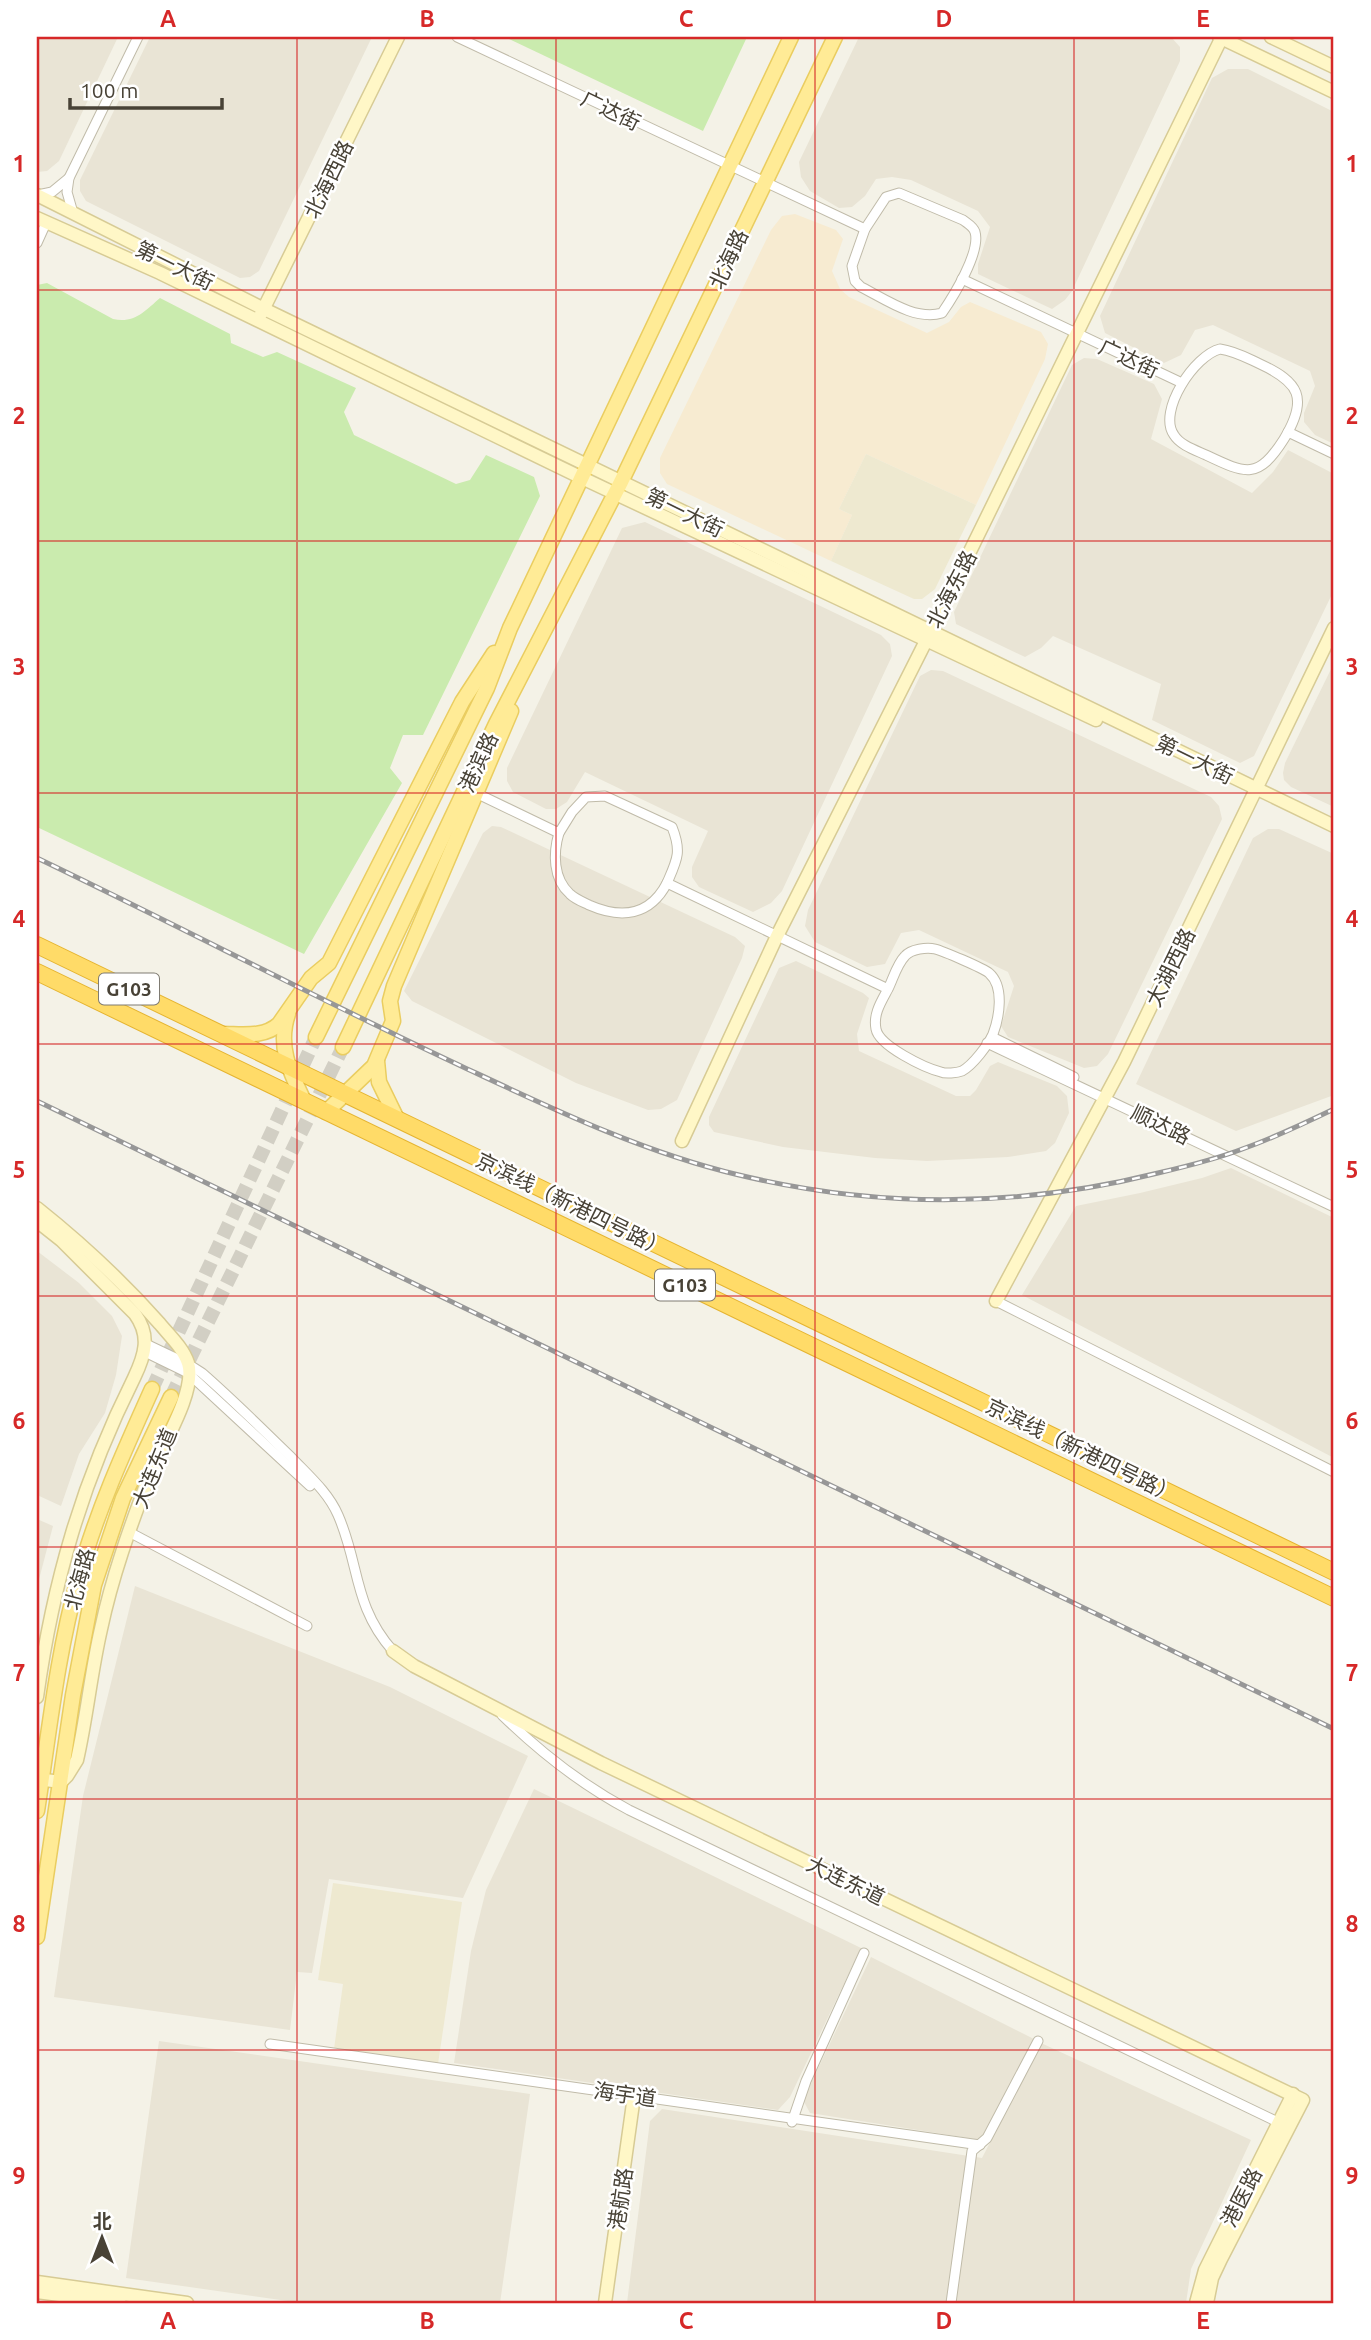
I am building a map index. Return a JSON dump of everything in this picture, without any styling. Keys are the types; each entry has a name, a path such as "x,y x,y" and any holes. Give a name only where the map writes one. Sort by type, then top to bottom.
{"highway":[{"name":"京滨线（新港四号路）","path":"37,945 1333,1570"},
{"name":"京滨线（新港四号路）","path":"37,972 1334,1598"}],"main road":[{"name":"北海路","path":"510,628 791,37"},
{"name":"北海路","path":"619,487 835,37"},
{"name":"港滨路","path":"343,1047 496,724 619,487"},
{"path":"221,1034 250,1035 272,1030 311,978 328,963 462,702 510,628"},
{"path":"316,1037 487,688 510,628"},
{"path":"326,1112 362,1079 377,1061 393,1021 390,1001 394,986 478,794 538,645"},
{"path":"291,1006 283,1039 288,1067 304,1101"},
{"path":"377,1061 379,1083 397,1119"},
{"name":"北海路","path":"38,1782 77,1580 98,1514 152,1389"},
{"name":"北海路","path":"60,1787 81,1644 102,1559 136,1467 170,1397"},
{"path":"37,1811 38,1782"},
{"path":"37,1937 60,1787"}],"street":[{"path":"73,213 67,192 69,178 138,37"},
{"name":"北海西路","path":"258,321 398,37"},
{"name":"广达街","path":"457,37 865,229"},
{"path":"1221,37 1334,92"},
{"name":"北海东路","path":"682,1141 777,936 1078,334 1221,37"},
{"path":"1270,37 1334,67"},
{"path":"37,195 52,192 69,178"},
{"path":"899,193 972,226 976,234 975,243 962,279 942,313 932,316 912,311 861,287 855,281 852,266 865,229 886,197 899,193"},
{"name":"第一大街","path":"37,195 585,472"},
{"path":"37,243 42,220"},
{"name":"第一大街","path":"42,220 619,487 1258,794 1334,835"},
{"name":"广达街","path":"962,279 1182,383"},
{"path":"1220,349 1235,352 1290,381 1297,399 1289,432 1275,453 1259,469 1234,469 1188,447 1173,435 1171,416 1182,383 1197,363 1212,351 1220,349"},
{"path":"1289,432 1334,454"},
{"name":"太湖西路","path":"1258,794 1334,628"},
{"name":"太湖西路","path":"999,1302 1109,1096 1334,644"},
{"path":"478,794 559,833"},
{"name":"第一大街","path":"1258,794 1334,826"},
{"path":"606,796 672,827 677,840 678,856 667,883 660,896 643,910 619,914 602,911 569,894 556,867 554,849 559,833 572,812 586,797 606,796"},
{"path":"667,883 888,989"},
{"path":"919,949 934,949 990,973 996,984 999,1000 998,1015 989,1040 974,1061 961,1071 943,1074 881,1040 876,1030 876,1012 906,955 919,949"},
{"name":"顺达路","path":"989,1040 1334,1201"},
{"name":"顺达路","path":"1109,1096 1334,1207"},
{"path":"37,1208 112,1272 171,1337 188,1368 309,1484 327,1506 339,1530 352,1587 363,1616 379,1643 393,1651"},
{"path":"37,1221 61,1240 135,1314 141,1322 146,1348 113,1420 66,1548 37,1697"},
{"path":"999,1302 1334,1472"},
{"path":"146,1348 188,1368"},
{"name":"大连东道","path":"60,1787 77,1759 100,1631 118,1563 149,1475 187,1388 188,1368"},
{"path":"129,1532 307,1626"},
{"name":"大连东道","path":"393,1651 414,1666 601,1763 1298,2097"},
{"path":"491,1704 531,1743 562,1768 629,1810 1284,2125"},
{"path":"38,1782 60,1787"},
{"path":"793,2120 806,2081 864,1953"},
{"path":"951,2303 971,2154 987,2138 1038,2041"},
{"name":"海宇道","path":"270,2046 977,2146"},
{"name":"港医路","path":"1206,2303 1212,2278 1298,2097"},
{"name":"港航路","path":"605,2303 637,2098"},
{"name":"港航路","path":"611,2303 637,2098"},
{"name":"港医路","path":"1196,2303 1205,2270 1284,2125"},
{"path":"37,2282 187,2303"},
{"path":"37,2292 120,2303"}],"shaded area":[{"path":"37,37 118,37 59,161 47,171 37,172"},
{"path":"150,37 372,37 259,271 250,277 240,278 86,201 80,191 80,180"},
{"path":"859,37 1171,37 1180,47 1180,61 1072,291 1065,300 1052,309 978,274 978,264 990,227 978,211 911,180 892,177 876,179 865,196 852,207 839,208 810,191 801,177 799,162"},
{"path":"1228,69 1248,69 1334,112 1334,444 1315,435 1304,422 1304,413 1315,386 1310,371 1213,325 1195,330 1181,355 1164,363 1105,333 1100,316 1212,78"},
{"path":"795,214 836,230 843,239 832,271 840,289 849,297 927,333 949,322 961,307 970,302 1041,332 1048,344 1045,359 976,505 866,454 839,509 852,515 831,561 667,484 660,473 660,458 771,230 782,216"},
{"path":"1084,358 1097,359 1154,384 1162,399 1151,439 1252,493 1273,472 1288,450 1334,474 1334,590 1254,756 1240,763 1152,720 1161,684 1053,636 1041,648 1025,657 956,624 954,612 1072,365"},
{"path":"866,454 976,505 935,589 922,599 914,599 831,561 852,515 839,509"},
{"path":"645,522 881,635 890,644 892,656 782,891 771,903 753,912 699,887 692,877 692,867 708,831 585,772 567,802 556,809 546,809 513,792 507,781 507,768 622,528"},
{"path":"1334,663 1334,807 1291,787 1284,780 1283,773 1285,763"},
{"path":"931,670 943,671 1211,797 1219,806 1222,819 1108,1054 1097,1066 1084,1068 1008,1037 1001,1026 1014,986 1008,972 919,930 901,933 885,964 867,967 815,942 805,926 808,910 920,676"},
{"path":"492,826 501,827 735,937 745,946 742,958 677,1100 661,1109 648,1110 576,1083 412,1001 404,991 483,833"},
{"path":"1268,829 1279,829 1334,854 1334,1095 1236,1131 1136,1084 1253,838"},
{"path":"796,961 869,998 857,1034 859,1051 956,1096 970,1096 990,1066 998,1062 1057,1086 1067,1096 1069,1113 1055,1143 1046,1151 1008,1157 927,1161 783,1147 714,1132 709,1125 709,1117 779,968"},
{"path":"1231,1168 1334,1218 1334,1458 1022,1295 1076,1206 1202,1178"},
{"path":"37,1251 79,1283 112,1316 122,1336 116,1375 105,1413 79,1454 61,1506 37,1495"},
{"path":"37,1519 53,1526 37,1587"},
{"path":"135,1586 390,1687 528,1756 463,1898 329,1879 312,1973 297,1972 290,2030 54,1997 83,1796"},
{"path":"534,1789 861,1948 790,2097 778,2110 454,2063 471,1951 486,1890"},
{"path":"333,1883 462,1902 438,2064 334,2049 343,1984 318,1980"},
{"path":"871,1957 1034,2039 981,2140 810,2113 803,2100"},
{"path":"159,2041 530,2094 500,2303 302,2303 126,2278"},
{"path":"1041,2043 1251,2140 1191,2269 1186,2303 627,2303 650,2121 662,2109 982,2158"}],"green space":[{"path":"505,37 747,37 703,131"},
{"path":"47,283 113,319 120,320 139,315 160,298 230,334 231,343 263,357 277,352 356,388 344,412 354,435 456,484 470,480 486,455 534,477 540,496 423,735 403,735 390,768 402,783 304,954 37,827 37,285"}],"tunnel":[{"path":"152,1389 316,1037"},
{"path":"171,1397 343,1047"}],"railway":[{"path":"37,858 408,1041 563,1113 667,1154 739,1175 792,1186 897,1199 949,1200 1053,1193 1106,1185 1213,1159 1268,1139 1334,1109"},
{"path":"37,1101 1334,1729"}]}
